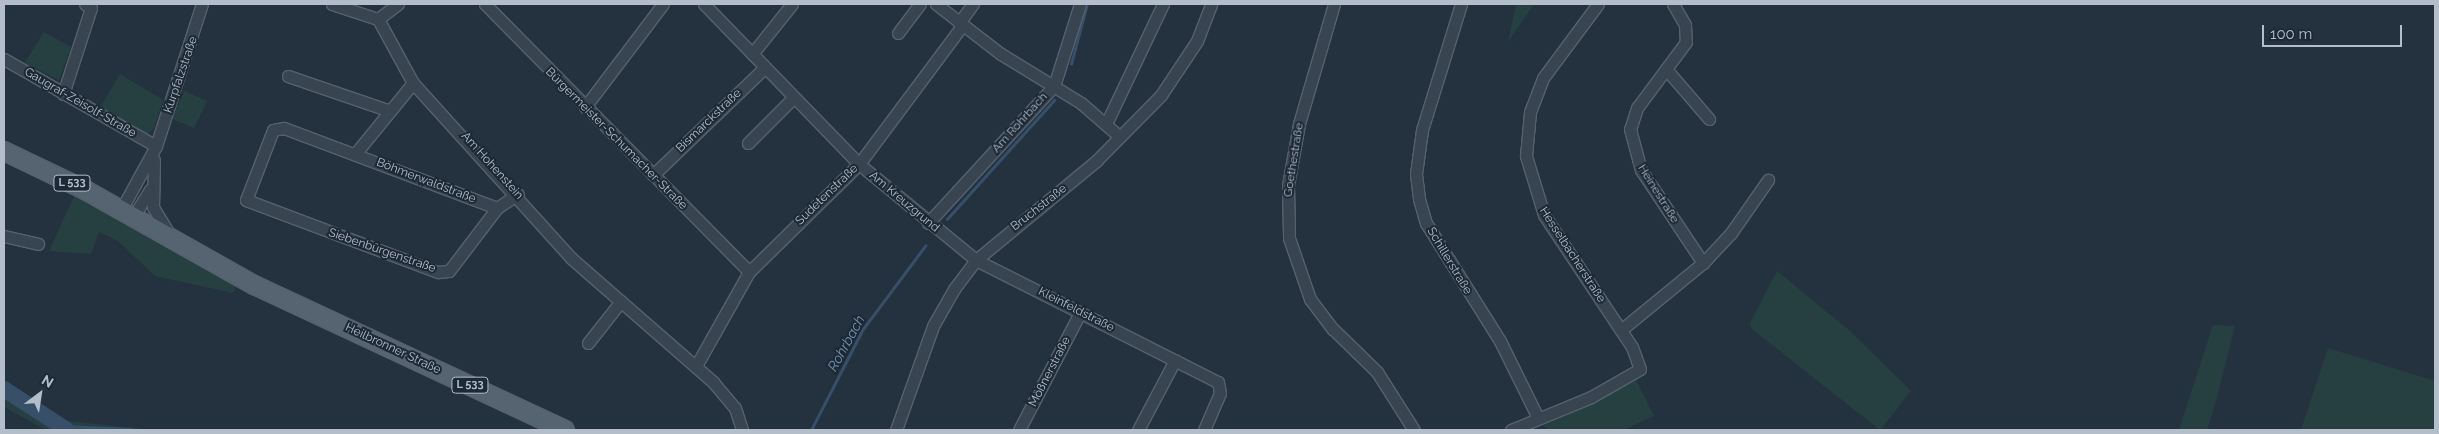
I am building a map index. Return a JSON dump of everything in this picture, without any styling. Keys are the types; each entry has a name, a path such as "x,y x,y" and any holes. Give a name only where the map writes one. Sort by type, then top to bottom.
{"main road":[{"name":"L 533","path":"4,151 127,213 174,240"},
{"name":"Heilbronner Straße","path":"174,240 330,320 565,430"}],"street":[{"path":"63,94 91,8 85,4"},
{"name":"Kurpfalzstraße","path":"127,213 156,146 202,4"},
{"path":"332,4 378,19 398,4"},
{"name":"Bürgermeister-Schumacher-Straße","path":"485,4 749,272"},
{"path":"585,107 663,4"},
{"name":"Am Kreuzgrund","path":"704,4 859,164 928,223 976,260"},
{"path":"752,54 792,4"},
{"path":"898,33 920,4"},
{"path":"936,4 961,24 1054,86 1106,124 1119,136"},
{"name":"Sudetenstraße","path":"696,366 749,272 859,164 961,24 973,4"},
{"name":"Am Rohrbach","path":"928,223 1054,86 1080,4"},
{"path":"1106,124 1163,4"},
{"name":"Bruchstraße","path":"896,430 937,317 976,260 1061,192 1119,136 1182,66 1211,4"},
{"name":"Goethestraße","path":"1334,4 1299,124 1288,185 1289,238 1310,299 1333,329 1378,372 1414,430"},
{"name":"Schillerstraße","path":"1461,4 1422,130 1416,174 1419,199 1426,223 1500,341 1538,418"},
{"name":"Hesselbacherstraße","path":"1538,418 1591,396 1640,369 1621,330 1544,215 1526,156 1530,112 1543,78 1598,4"},
{"name":"Heinestraße","path":"1673,4 1688,34 1666,69 1636,108 1630,129 1632,147 1649,186 1703,263"},
{"name":"Am Hohenstein","path":"378,19 413,82 518,194 571,258 696,366 735,408 742,430"},
{"name":"Gaugraf-Zeisolf-Straße","path":"4,59 156,146"},
{"name":"Bismarckstraße","path":"653,176 764,68"},
{"path":"1666,69 1709,119"},
{"path":"288,76 390,111"},
{"path":"355,154 413,82"},
{"path":"748,143 793,98"},
{"name":"Böhmerwaldstraße","path":"246,200 273,130 284,128 497,208"},
{"name":"Kurpfalzstraße","path":"156,146 150,190 153,207 174,240"},
{"path":"1621,330 1703,263 1731,233 1768,180"},
{"name":"Kurpfalzstraße","path":"127,213 150,190"},
{"name":"Siebenbürgenstraße","path":"246,200 438,272 449,272 497,208 518,194"},
{"path":"4,236 38,244"},
{"name":"Kleinfeldstraße","path":"976,260 1218,382 1220,393 1204,430"},
{"path":"588,343 622,301"},
{"name":"Mößnerstraße","path":"1019,430 1080,313"},
{"path":"1138,430 1175,360"},
{"path":"1511,430 1538,418"}],"green space":[{"path":"1534,4 1508,42 1516,5"},
{"path":"44,32 71,47 59,80 25,63"},
{"path":"120,74 163,100 154,128 147,135 100,108"},
{"path":"184,91 207,101 194,128 172,119"},
{"path":"76,192 237,285 233,293 155,276 118,241 99,232 91,254 49,251"},
{"path":"1777,271 1850,331 1911,391 1880,430 1752,329 1750,323"},
{"path":"2213,325 2235,326 2207,430 2179,430"},
{"path":"2328,348 2435,381 2435,430 2301,430"},
{"path":"1635,378 1654,416 1623,430 1549,430 1543,425 1596,403"},
{"path":"4,388 67,421 154,430 46,430 4,407"}],"waterway":[{"name":"Rohrbach","path":"1071,64 1087,4"},
{"name":"Rohrbach","path":"947,219 1054,100"},
{"name":"Rohrbach","path":"811,430 863,329 925,246"},
{"path":"4,389 67,430"},
{"name":"Rohrbach","path":"63,426 130,429"}]}
